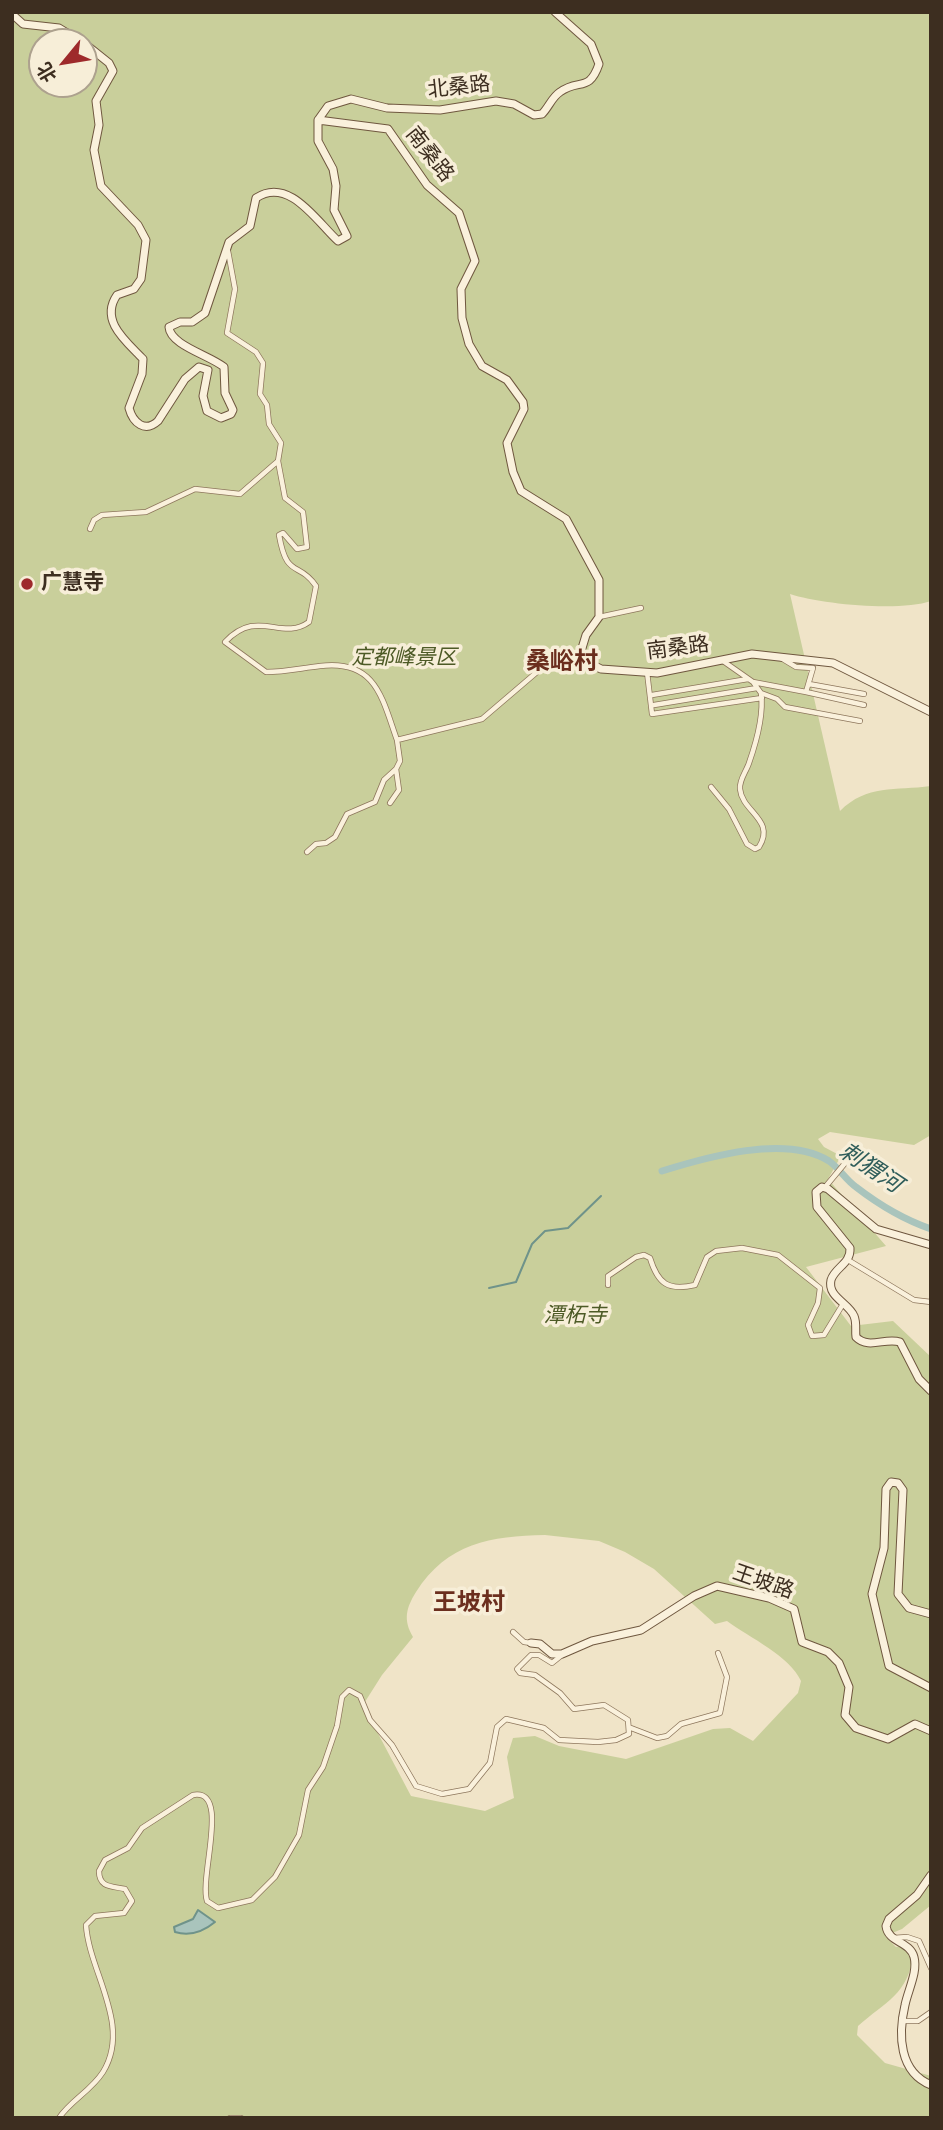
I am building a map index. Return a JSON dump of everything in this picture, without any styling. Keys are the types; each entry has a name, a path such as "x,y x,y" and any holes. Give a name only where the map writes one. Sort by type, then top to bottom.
{"street":[{"name":"北桑路","path":"318,120 328,106 351,99 412,110 464,108 505,101 527,113 542,114 562,90 588,83 595,77 599,64 591,44 555,12"},
{"path":"12,14 23,24 60,28"},
{"path":"98,57 113,71 98,97"},
{"path":"98,98 99,125 94,150 101,186 138,225 146,240 141,279 134,289 117,295 112,313 119,336 143,359 142,374 129,408 135,422 143,427 152,426 158,421 185,379 199,367 208,370 204,406 221,418 231,414 233,410 225,393 223,367 203,352 176,342 170,335 169,327 180,322 192,322 205,313 229,242 250,226 257,198 272,192 286,193 296,199 338,241 347,236 334,210 336,186 328,156 318,141 318,120"},
{"name":"南桑路","path":"318,120 388,129 420,170 427,185 459,213 475,261 461,289 462,318 469,344 482,366 507,380 523,402 524,409 507,443 513,472 521,491 538,505 558,513 572,527 599,580 599,617 586,635 579,658 601,669 647,672 752,654 841,666 931,712"},
{"path":"228,248 235,289 227,333 257,352 263,363 260,394 267,405 269,424 281,443 278,461 285,498 303,512 307,547 297,549 283,533 279,536 283,558 288,566 316,586 309,622 298,628 260,624 245,626 225,642 266,672 324,665 366,673 377,689 397,740 400,761 384,780 377,800 347,814 335,837 307,852"},
{"path":"90,529 94,520 102,516 146,512 195,489 240,494 278,461"},
{"path":"599,617 641,608"},
{"path":"397,740 482,719 537,672 552,652 558,650 579,658"},
{"path":"781,657 796,667 813,668 806,692"},
{"path":"711,787 729,809 747,844 755,849 759,847 764,840 762,820 744,799 740,787 751,755 760,693 751,680 723,661"},
{"path":"647,672 652,695 652,714 760,693"},
{"path":"652,695 751,680 864,705"},
{"path":"809,684 864,694"},
{"path":"653,705 760,693 777,699 785,707 860,721"},
{"path":"390,803 400,790 396,769"},
{"path":"826,1186 844,1164 853,1162 870,1168"},
{"path":"931,1245 876,1229 831,1191 822,1187 816,1192 815,1203 849,1245 848,1260 831,1281 834,1293 855,1317 858,1340 869,1344 892,1340 900,1342 919,1379 931,1391"},
{"path":"608,1285 608,1276 616,1269 645,1255 650,1258 657,1278 663,1285 669,1288 695,1285 708,1256 716,1251 742,1248 778,1255 817,1283 820,1294 808,1325 812,1336 824,1335 843,1304"},
{"path":"848,1260 914,1300 931,1302"},
{"path":"931,1614 909,1608 898,1594 903,1490 898,1483 891,1482 887,1489 885,1542 873,1585 874,1604 889,1666 931,1688"},
{"name":"王坡路","path":"562,1654 592,1641 640,1630 694,1596 721,1586 769,1598 796,1611 802,1643 832,1655 842,1668 849,1690 845,1715 852,1726 888,1739 915,1724 931,1731"},
{"path":"513,1632 524,1642 540,1644 552,1654 562,1654"},
{"path":"631,1728 657,1738 667,1736 681,1724 720,1713 727,1677 718,1653"},
{"path":"59,2118 88,2092 109,2060 110,2011 86,1925 95,1916 121,1914 130,1907 132,1899 128,1891 105,1886 99,1871 105,1860 128,1848 142,1828 193,1795 208,1798 212,1804 213,1818 207,1850 206,1898 215,1908 239,1905 256,1898 271,1883 297,1840 308,1790 323,1767 337,1726 342,1697 347,1690 360,1696 370,1720 392,1745 416,1786 442,1794 457,1793 471,1787 492,1759 496,1730 506,1719 544,1728 559,1740 581,1743 616,1740 629,1734 631,1728 627,1718 606,1706 581,1710 571,1708 560,1693 537,1676 520,1673 517,1669 531,1655 539,1655 552,1663 562,1654"},
{"path":"931,1875 917,1895 890,1919 887,1932 892,1938 910,1947 914,1955 915,1966 903,2021 903,2052 910,2071 931,2085"},
{"path":"892,1938 907,1937 919,1941 931,1968"},
{"path":"903,2021 918,2021 931,2012"},
{"path":"903,2052 914,2070 924,2078 931,2079"},
{"path":"230,2118 242,2118"}],"green space":[{"path":"12,12 931,12 931,601 880,606 820,601 790,594 840,811 850,802 871,793 931,786 931,1135 914,1145 830,1132 818,1139 824,1147 841,1156 828,1179 886,1246 806,1267 851,1326 893,1321 931,1357 931,1905 902,1929 885,1936 896,1947 904,1946 913,1954 911,1968 907,1979 894,1996 858,2026 857,2035 885,2063 931,2076 931,2118 12,2118","holes":["545,1535 599,1541 654,1569 715,1624 727,1621 779,1656 796,1672 801,1681 798,1693 753,1741 730,1728 713,1729 626,1759 559,1746 535,1736 513,1738 507,1757 514,1798 485,1811 411,1796 363,1705 382,1675 413,1637 407,1620 408,1609 416,1592 428,1576 456,1553 489,1541 506,1537"]}],"water":[{"path":"198,1910 215,1922 197,1932 175,1932 174,1927 193,1919"}],"waterway":[{"name":"刺猬河","path":"662,1171 746,1151 791,1149 811,1153 829,1161 864,1193 911,1221 931,1229"},
{"path":"489,1288 516,1282 532,1244 545,1231 568,1228 601,1196"}],"place":[{"name":"广慧寺","path":"27,584"}],"district":[{"name":"桑峪村","path":"562,663"},
{"name":"王坡村","path":"469,1604"}],"park label":[{"name":"定都峰景区","path":"404,659"},
{"name":"潭柘寺","path":"575,1317"}]}
